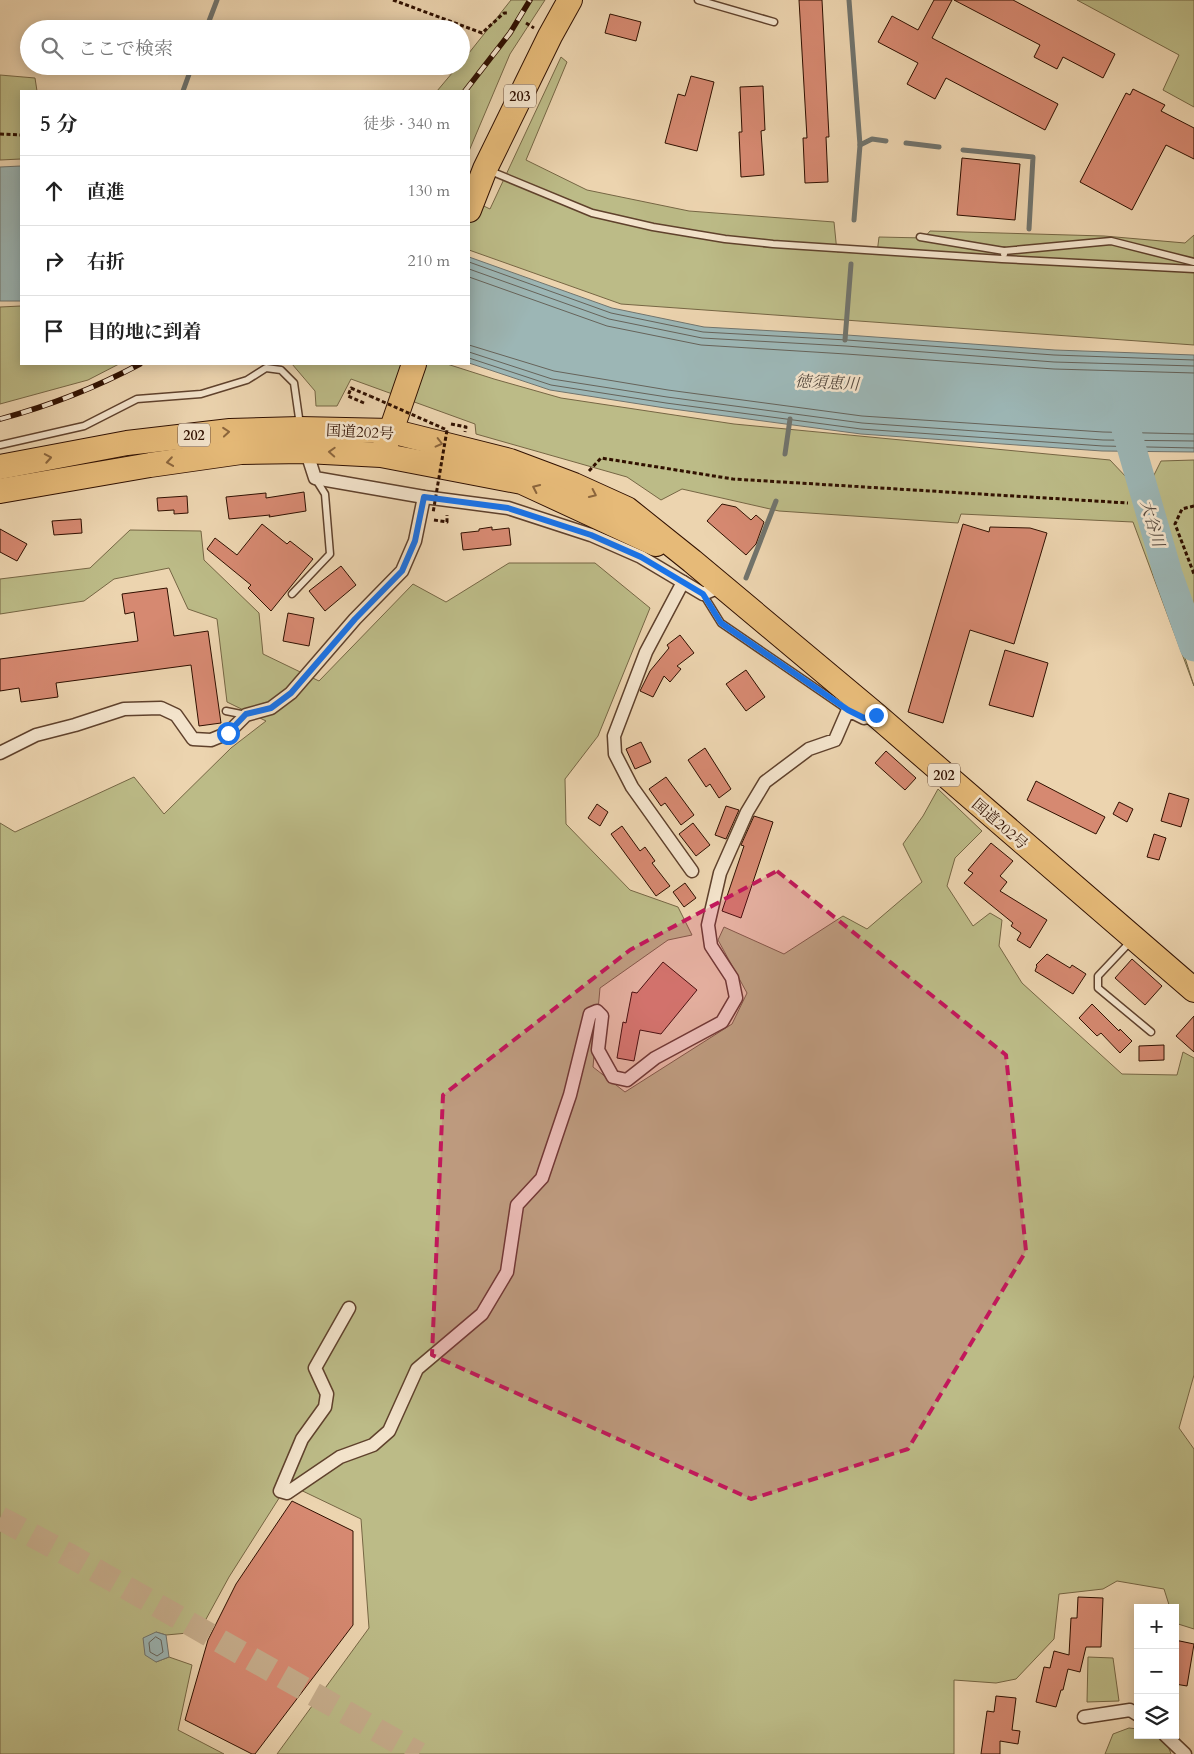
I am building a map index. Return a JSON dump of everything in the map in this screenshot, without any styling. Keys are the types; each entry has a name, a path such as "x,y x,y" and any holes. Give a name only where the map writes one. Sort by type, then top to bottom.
{"highway":[{"name":"203","path":"472,202 485,168 550,36 570,0"},
{"path":"381,455 391,432 413,367"},
{"name":"国道202号","path":"0,467 127,443 230,431 303,440 522,482 692,561"},
{"name":"国道202号","path":"0,491 150,465 241,452 303,440 391,432 510,461 574,485 627,509 692,561 712,590 876,715 1194,990"}],"street":[{"path":"303,440 315,478 424,497 508,508 591,535 641,557 683,582 712,590"},
{"path":"0,753 36,735 124,709 161,708 176,715 193,739 211,740 228,733 246,714 271,708 291,693 355,619 402,571 415,541 424,497"},
{"path":"683,582 646,652 614,736 615,754 632,787 692,871"},
{"path":"349,1308 315,1368 327,1394 325,1407 302,1439 280,1491 287,1493 340,1458 373,1445 390,1431 418,1369 482,1314 507,1272 517,1205 542,1178 570,1095 590,1014 597,1011 602,1016 598,1050 614,1077 627,1080 655,1058 722,1022 736,998 732,978 711,946 708,925 720,873 747,812 765,782 809,749 835,740 848,710 864,718 876,715"},
{"path":"1084,1717 1130,1710 1134,1712"},
{"path":"1169,1739 1185,1754"}],"lane":[{"path":"698,0 774,22"},
{"path":"485,168 592,213 653,227 725,239 773,244 1002,259 1194,269"},
{"path":"920,237 1004,252 1111,241 1194,262"},
{"path":"1002,259 1004,252"},
{"path":"0,444 84,426 137,399 201,394 247,380 266,368 281,370 294,383 303,440"},
{"path":"292,594 330,554 325,494 315,478"},
{"path":"712,590 721,623 848,710"},
{"path":"226,711 246,714"},
{"path":"1135,938 1098,976 1098,988 1151,1032"}],"path":[{"path":"393,0 447,20"},
{"path":"470,29 482,33 504,13 509,13"},
{"path":"0,134 20,135"},
{"path":"364,403 348,396 351,388 446,430 433,513 448,515 447,522 430,519"},
{"path":"574,485 602,458 733,479 1128,503"},
{"path":"1194,506 1182,510 1175,524 1194,574"}],"highlighted area":[{"path":"777,871 1006,1055 1026,1251 908,1449 751,1499 432,1355 443,1095 630,950"}],"shaded area":[{"path":"511,0 545,0 510,54 470,149 470,90 438,90 450,75 470,75 470,52"},
{"path":"1077,0 1194,0 1194,107 1163,90 1179,55"},
{"path":"561,57 567,62 526,160 587,190 689,211 834,222 837,252 877,253 879,237 924,238 930,231 1104,236 1185,243 1194,235 1194,345 621,304 470,250 470,199 490,209"},
{"path":"0,75 35,78 37,90 20,90 20,159 0,160"},
{"path":"20,306 20,365 117,365 88,380 0,404 0,307"},
{"path":"293,365 450,365 561,398 734,424 1110,460 1128,479 1194,686 1133,522 961,514 958,523 779,511 682,489 661,500 627,477 476,434 475,424 351,379 337,406 316,406 315,391"},
{"path":"1194,460 1194,618 1150,483 1161,461"},
{"path":"130,530 201,531 204,560 259,613 263,654 319,681 413,584 446,602 509,563 595,563 650,608 598,736 565,779 566,824 630,890 678,907 692,935 668,940 600,988 593,1067 625,1092 732,1024 747,993 718,940 724,927 784,954 843,916 867,929 922,882 903,844 923,816 938,789 982,831 955,858 947,886 973,926 990,913 1002,920 999,946 1022,983 1122,1074 1177,1075 1183,1052 1194,1058 1194,1375 1179,1428 1194,1449 1194,1629 1179,1624 1179,1604 1169,1604 1164,1589 1117,1581 1103,1589 1059,1594 1054,1639 1016,1679 996,1683 954,1680 954,1754 277,1754 369,1628 361,1519 288,1484 229,1577 199,1632 166,1635 156,1632 156,1662 169,1657 192,1665 178,1730 224,1754 0,1754 0,823 15,832 134,777 164,814 231,748 266,721 227,702 217,619 188,609 169,568 114,579 84,601 0,614 0,579 90,568"},
{"path":"1088,1657 1113,1658 1119,1701 1087,1702"},
{"path":"1129,1728 1134,1729 1134,1739 1160,1739 1169,1748 1171,1754 1105,1754 1113,1734"}],"water":[{"path":"20,166 20,301 0,301 0,167"},
{"name":"徳須恵川","path":"470,257 612,308 704,327 1055,350 1194,355 1194,452 1102,451 861,434 665,408 550,390 470,363"},
{"path":"156,1632 166,1635 169,1657 156,1662 145,1655 143,1638"}],"building":[{"path":"799,0 822,0 829,137 826,137 828,182 805,183 803,138 807,138"},
{"path":"934,0 952,0 932,38 1058,104 1045,130 946,78 935,99 907,84 918,63 878,42 892,16 918,30"},
{"path":"954,0 1013,0 1115,54 1103,78 1063,57 1057,69 1034,57 1040,45"},
{"path":"610,14 641,22 636,41 605,33"},
{"path":"691,76 714,82 697,151 665,143 678,94 685,96"},
{"path":"763,86 765,130 761,131 764,175 741,177 740,87"},
{"path":"1133,89 1165,105 1161,111 1194,128 1194,159 1166,145 1132,210 1080,182 1126,93 1130,95"},
{"path":"962,158 1020,164 1015,220 957,215"},
{"path":"304,492 306,511 269,517 270,515 229,519 226,497 266,493 266,498"},
{"path":"187,496 188,513 174,514 174,510 158,511 157,498"},
{"path":"722,504 736,507 751,520 756,515 764,522 756,544 746,555 707,521"},
{"path":"81,519 82,533 54,535 52,521"},
{"path":"262,524 287,544 290,541 313,559 271,611 248,588 251,585 207,549 215,538 237,555"},
{"path":"963,524 989,532 990,527 1030,528 1047,533 1014,644 970,630 943,723 908,712"},
{"path":"492,527 492,530 509,528 511,545 463,550 461,533"},
{"path":"0,529 27,544 17,561 0,552"},
{"path":"341,566 356,585 325,611 309,591"},
{"path":"167,588 174,636 208,631 221,723 199,726 191,665 56,683 58,697 21,702 19,688 0,691 0,659 138,641 134,612 125,614 122,594"},
{"path":"288,613 314,618 309,646 283,641"},
{"path":"680,635 694,653 677,666 681,669 670,682 664,676 653,697 640,691 650,671 669,648 667,645"},
{"path":"1005,650 1048,663 1033,717 989,705"},
{"path":"746,670 765,697 746,711 726,684"},
{"path":"641,742 651,762 635,769 626,749"},
{"path":"705,748 731,789 719,798 710,784 706,787 688,760"},
{"path":"886,751 916,778 905,790 875,763"},
{"path":"666,777 694,815 681,825 665,803 661,806 649,789"},
{"path":"1036,781 1105,817 1096,834 1027,800"},
{"path":"1169,793 1189,799 1181,827 1161,821"},
{"path":"1119,802 1133,809 1127,822 1113,814"},
{"path":"597,804 608,812 600,826 588,818"},
{"path":"726,806 739,810 726,839 715,835"},
{"path":"754,816 773,822 741,918 722,911 744,846 741,845"},
{"path":"693,823 710,845 696,856 679,834"},
{"path":"622,826 640,851 645,847 655,861 652,863 670,886 656,896 611,834"},
{"path":"1154,834 1166,838 1159,860 1147,857"},
{"path":"991,843 1013,861 1000,876 1007,882 1000,891 1047,920 1030,948 1017,940 1021,933 1011,926 1013,923 964,883 973,873 968,870"},
{"path":"685,883 696,898 684,907 673,892"},
{"path":"1047,954 1070,968 1072,965 1086,974 1073,994 1035,971 1036,965"},
{"path":"1132,959 1162,986 1145,1005 1115,978"},
{"path":"663,962 697,990 661,1034 640,1030 634,1061 617,1058 623,1022 626,1023 632,992 637,993"},
{"path":"1092,1004 1132,1041 1120,1053 1101,1033 1097,1036 1079,1018"},
{"path":"1194,1016 1194,1052 1176,1036"},
{"path":"1164,1045 1164,1060 1139,1061 1139,1046"},
{"path":"292,1501 353,1531 353,1625 255,1754 252,1754 185,1720 208,1640 236,1584"},
{"path":"1078,1597 1103,1598 1101,1647 1086,1647 1080,1672 1068,1669 1063,1690 1061,1690 1056,1707 1036,1702 1044,1667 1050,1668 1054,1651 1069,1655 1071,1618 1077,1618"},
{"path":"1179,1641 1194,1644 1187,1686 1179,1685"},
{"path":"996,1696 1016,1698 1012,1730 1020,1731 1018,1744 1000,1741 1000,1754 981,1754 987,1711 994,1712"}],"waterway":[{"path":"209,20 217,0"},
{"path":"849,0 860,145 854,220"},
{"path":"183,90 189,75"},
{"path":"860,145 872,139 886,141"},
{"path":"906,143 939,147"},
{"path":"963,150 1033,157 1029,229"},
{"path":"845,340 851,264"},
{"name":"大谷川","path":"1122,415 1168,574 1194,647"},
{"path":"785,454 790,419"},
{"path":"746,578 776,501"}],"tunnel":[{"path":"0,1518 67,1554 419,1754"}],"railway":[{"path":"466,90 510,33 530,0"},
{"path":"0,419 72,396 138,365"}],"route":[{"path":"228,733 246,714 271,708 291,693 355,619 402,571 415,541 424,497 508,508 591,535 641,557 703,594 721,623 848,710 864,718 876,715"}]}
